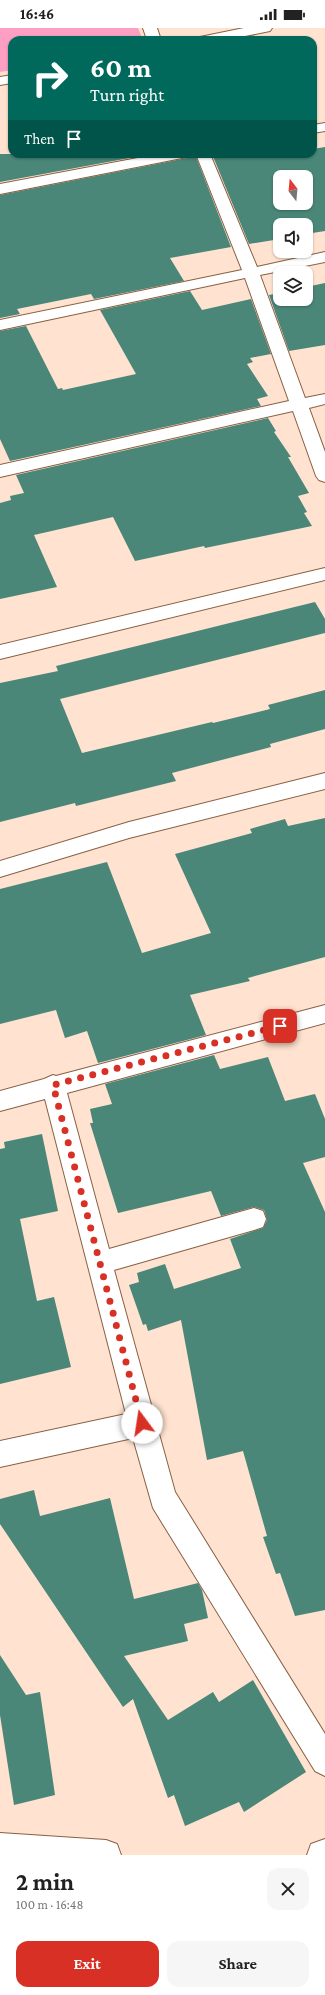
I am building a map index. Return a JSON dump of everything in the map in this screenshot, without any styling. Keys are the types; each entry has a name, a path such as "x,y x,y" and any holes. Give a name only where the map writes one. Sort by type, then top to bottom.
{"street":[{"path":"225,36 265,28"},
{"path":"0,189 161,158"},
{"path":"205,158 251,272 325,476"},
{"path":"0,325 325,257"},
{"path":"0,471 325,399"},
{"path":"0,652 325,574"},
{"path":"0,869 129,830 325,781"},
{"path":"0,1101 53,1085 325,1014"},
{"path":"53,1085 163,1498 325,1761"},
{"path":"100,1263 254,1219"},
{"path":"0,1454 142,1423"},
{"path":"0,1848 106,1855"}],"shaded area":[{"path":"0,28 138,28 141,36 8,36 8,71 0,72"}],"building":[{"path":"325,147 325,231 313,233 313,218 273,218 273,240 249,244 214,158 317,158 317,148"},
{"path":"0,154 8,154 8,158 129,158 0,182"},
{"path":"187,158 197,158 231,247 170,258 184,281 94,299 91,294 17,309 20,314 0,318 0,195"},
{"path":"325,283 325,345 289,351 269,295 273,294 273,306 313,306 313,286"},
{"path":"190,291 202,310 251,299 271,354 250,358 253,362 247,364 268,396 257,399 261,406 10,461 0,439 0,331 26,326 58,389 62,388 63,390 136,374 100,310"},
{"path":"268,418 276,431 274,432 291,457 288,457 309,493 298,496 307,512 304,513 312,526 205,548 204,546 135,561 113,517 34,535 57,587 0,599 0,503 11,500 10,496 24,493 16,475"},
{"path":"315,602 325,619 325,633 60,699 82,753 270,709 268,705 325,690 325,729 270,744 271,747 172,773 176,781 76,806 75,803 0,822 0,683 58,671 56,666"},
{"path":"325,818 325,957 248,978 250,981 190,995 206,1035 98,1063 87,1031 65,1038 56,1010 0,1024 0,889 107,862 142,953 211,933 175,854 252,833 250,829 285,819 288,826"},
{"path":"214,1055 220,1069 268,1057 285,1101 315,1094 325,1119 325,1157 303,1163 325,1212 325,1610 295,1616 280,1573 276,1574 263,1537 267,1536 243,1451 207,1460 181,1320 148,1331 146,1324 143,1325 129,1285 139,1282 137,1273 165,1264 174,1289 241,1268 230,1239 263,1228 267,1220 264,1210 254,1207 221,1216 211,1191 118,1213 90,1123 93,1123 90,1109 112,1104 105,1084"},
{"path":"42,1134 58,1211 20,1219 37,1301 54,1297 71,1367 0,1384 0,1149 5,1148 4,1142"},
{"path":"34,1490 40,1516 110,1498 134,1599 198,1583 202,1590 208,1618 184,1624 188,1641 124,1656 168,1720 213,1692 219,1702 253,1680 306,1772 244,1812 239,1802 185,1826 174,1795 168,1798 133,1699 123,1707 0,1524 0,1499"},
{"path":"0,1655 26,1695 40,1692 55,1795 14,1805 0,1715"}],"route":[{"path":"142,1423 53,1085 280,1026"}]}
